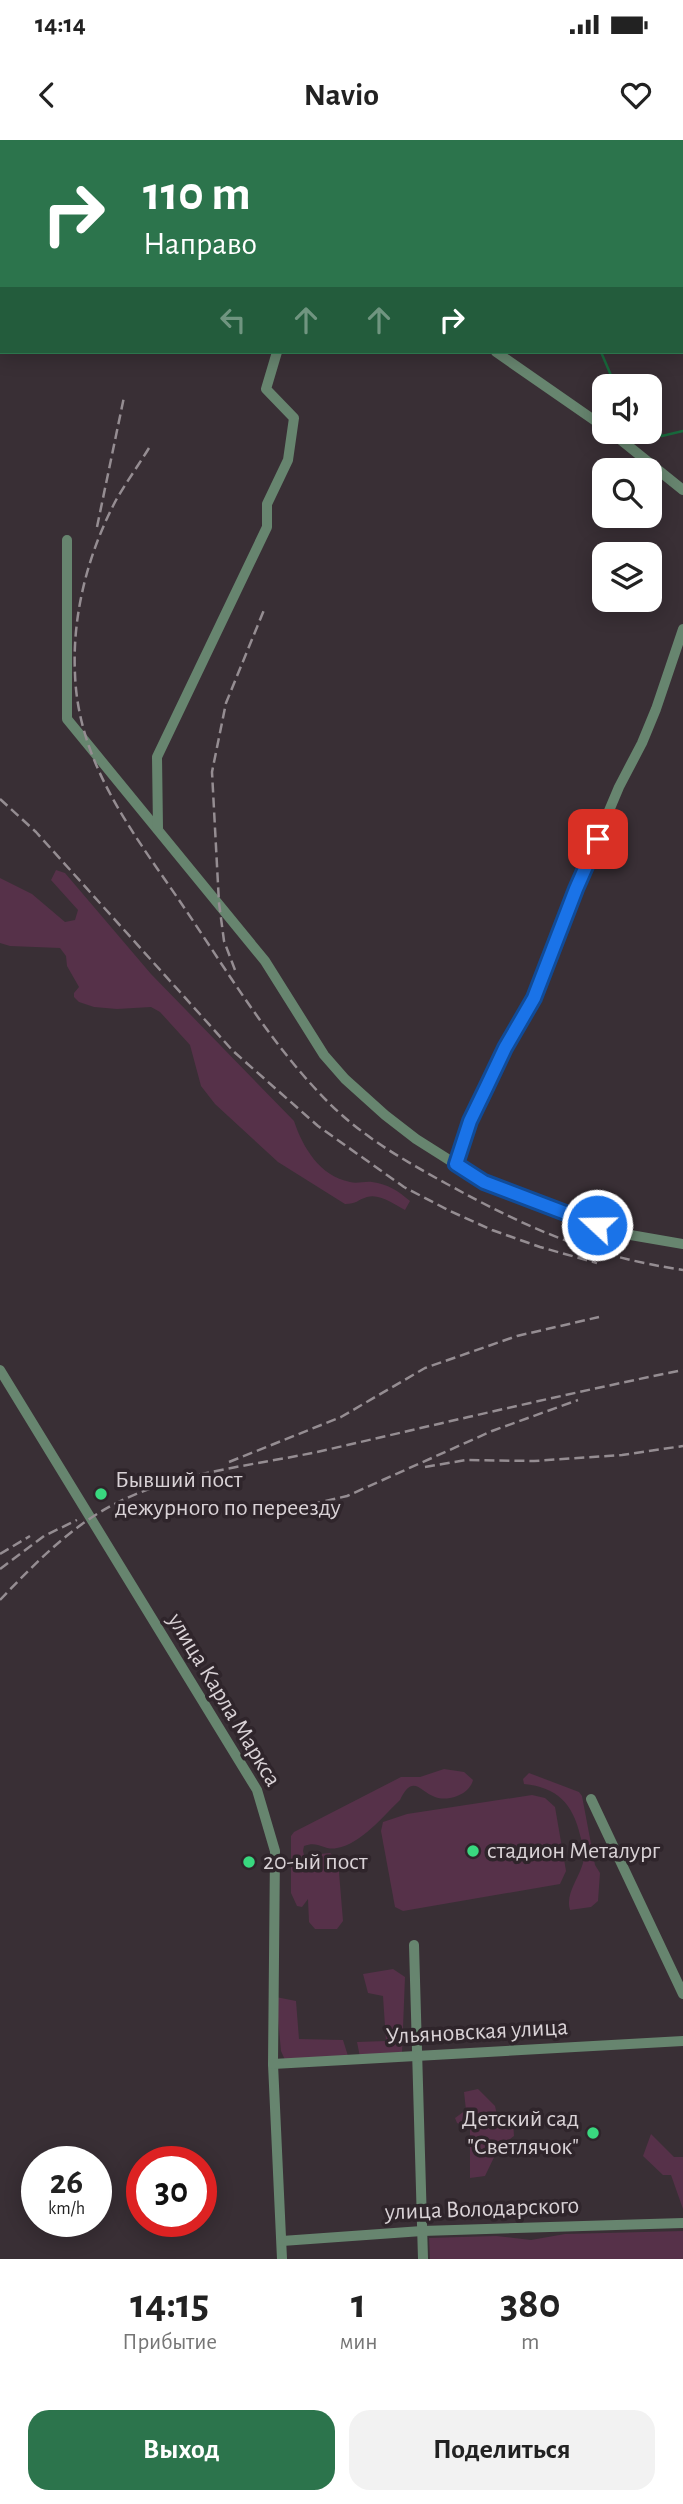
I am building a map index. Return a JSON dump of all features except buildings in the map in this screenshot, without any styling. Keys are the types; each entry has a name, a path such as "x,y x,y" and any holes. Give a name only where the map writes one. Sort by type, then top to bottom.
{"street":[{"path":"159,829 157,757 267,527 267,504 288,460 294,418 266,389 276,354"},
{"path":"499,354 592,419"},
{"path":"626,444 683,489"},
{"path":"67,540 67,719 265,961 303,1025 331,1063 386,1115 416,1139 484,1182 619,1233 683,1244"},
{"path":"456,1164 470,1121 505,1048 534,998 619,787 656,709 683,629"},
{"name":"улица Карла Маркса","path":"0,1370 257,1790 275,1852 273,2064 282,2259"},
{"path":"591,1799 683,1994"},
{"path":"414,1945 423,2259"},
{"name":"Ульяновская улица","path":"273,2064 683,2041"},
{"name":"улица Володарского","path":"282,2241 422,2231 683,2223"}],"shaded area":[{"path":"56,870 65,873 151,974 294,1121 302,1141 321,1167 339,1179 355,1183 383,1184 410,1201 405,1210 376,1196 345,1204 278,1162 215,1104 201,1086 190,1045 160,1012 151,1007 117,1009 94,1007 79,1002 74,993 79,987 60,948 10,946 0,943 0,878 32,894 65,922 75,920 78,910 51,880"},
{"path":"444,1769 464,1772 473,1780 471,1785 458,1796 446,1798 430,1795 417,1786 409,1787 379,1821 355,1841 332,1849 314,1844 304,1846 306,1864 310,1855 330,1853 338,1860 343,1921 337,1929 315,1929 309,1922 308,1899 302,1907 297,1906 291,1893 291,1836 294,1832 401,1777 420,1777"},
{"path":"529,1773 579,1792 582,1796 595,1865 600,1873 598,1901 591,1907 570,1910 569,1898 584,1856 573,1814 554,1793 524,1784 523,1779"},
{"name":"стадион Металург","path":"532,1795 545,1798 555,1807 566,1871 560,1884 403,1911 395,1907 381,1831 383,1822 407,1814"},
{"path":"393,1969 405,1977 402,2053 360,2057 357,2042 386,2041 383,1996 368,1993 363,1974"},
{"path":"276,1997 296,2001 299,2039 343,2040 348,2056 285,2060 281,2051"},
{"path":"478,2089 495,2106 497,2115 513,2121 514,2136 499,2147 485,2176 470,2178 470,2128 457,2123 455,2118 466,2110 464,2092"},
{"path":"651,2134 674,2157 683,2157 683,2209 671,2175 663,2175 643,2156"},
{"path":"683,2231 683,2259 430,2259 429,2238 496,2236 531,2240 565,2234"}],"waterway":[{"path":"602,354 610,374"},
{"path":"662,436 683,431"}],"railway":[{"path":"97,527 124,397"},
{"path":"149,448 115,502 97,543 79,607 75,652 78,706 86,737 110,794 143,848 287,1056 329,1103 356,1127 431,1175 533,1227 589,1249 683,1270"},
{"path":"235,970 224,941 219,903 212,772 226,703 264,610"},
{"path":"0,799 36,832 233,1051 318,1126 404,1187 450,1211 540,1247 597,1263"},
{"path":"229,1462 341,1417 425,1368 517,1336 599,1317"},
{"path":"0,1600 43,1556 91,1518 149,1489 196,1475 317,1452 683,1370"},
{"path":"266,1508 313,1504 347,1496 492,1431 578,1400"},
{"path":"425,1467 466,1460 534,1461 622,1455 683,1446"},
{"path":"0,1569 44,1536 77,1520"},
{"path":"0,1554 30,1536"}],"place":[{"name":"Бывший пост дежурного по переезду","path":"101,1494"},
{"name":"стадион Металург","path":"473,1851"},
{"name":"20-ый пост","path":"249,1862"},
{"name":"Детский сад \"Светлячок\"","path":"593,2133"}],"route":[{"path":"597,1225 484,1182 456,1164 470,1121 505,1048 534,998 598,839"}]}
